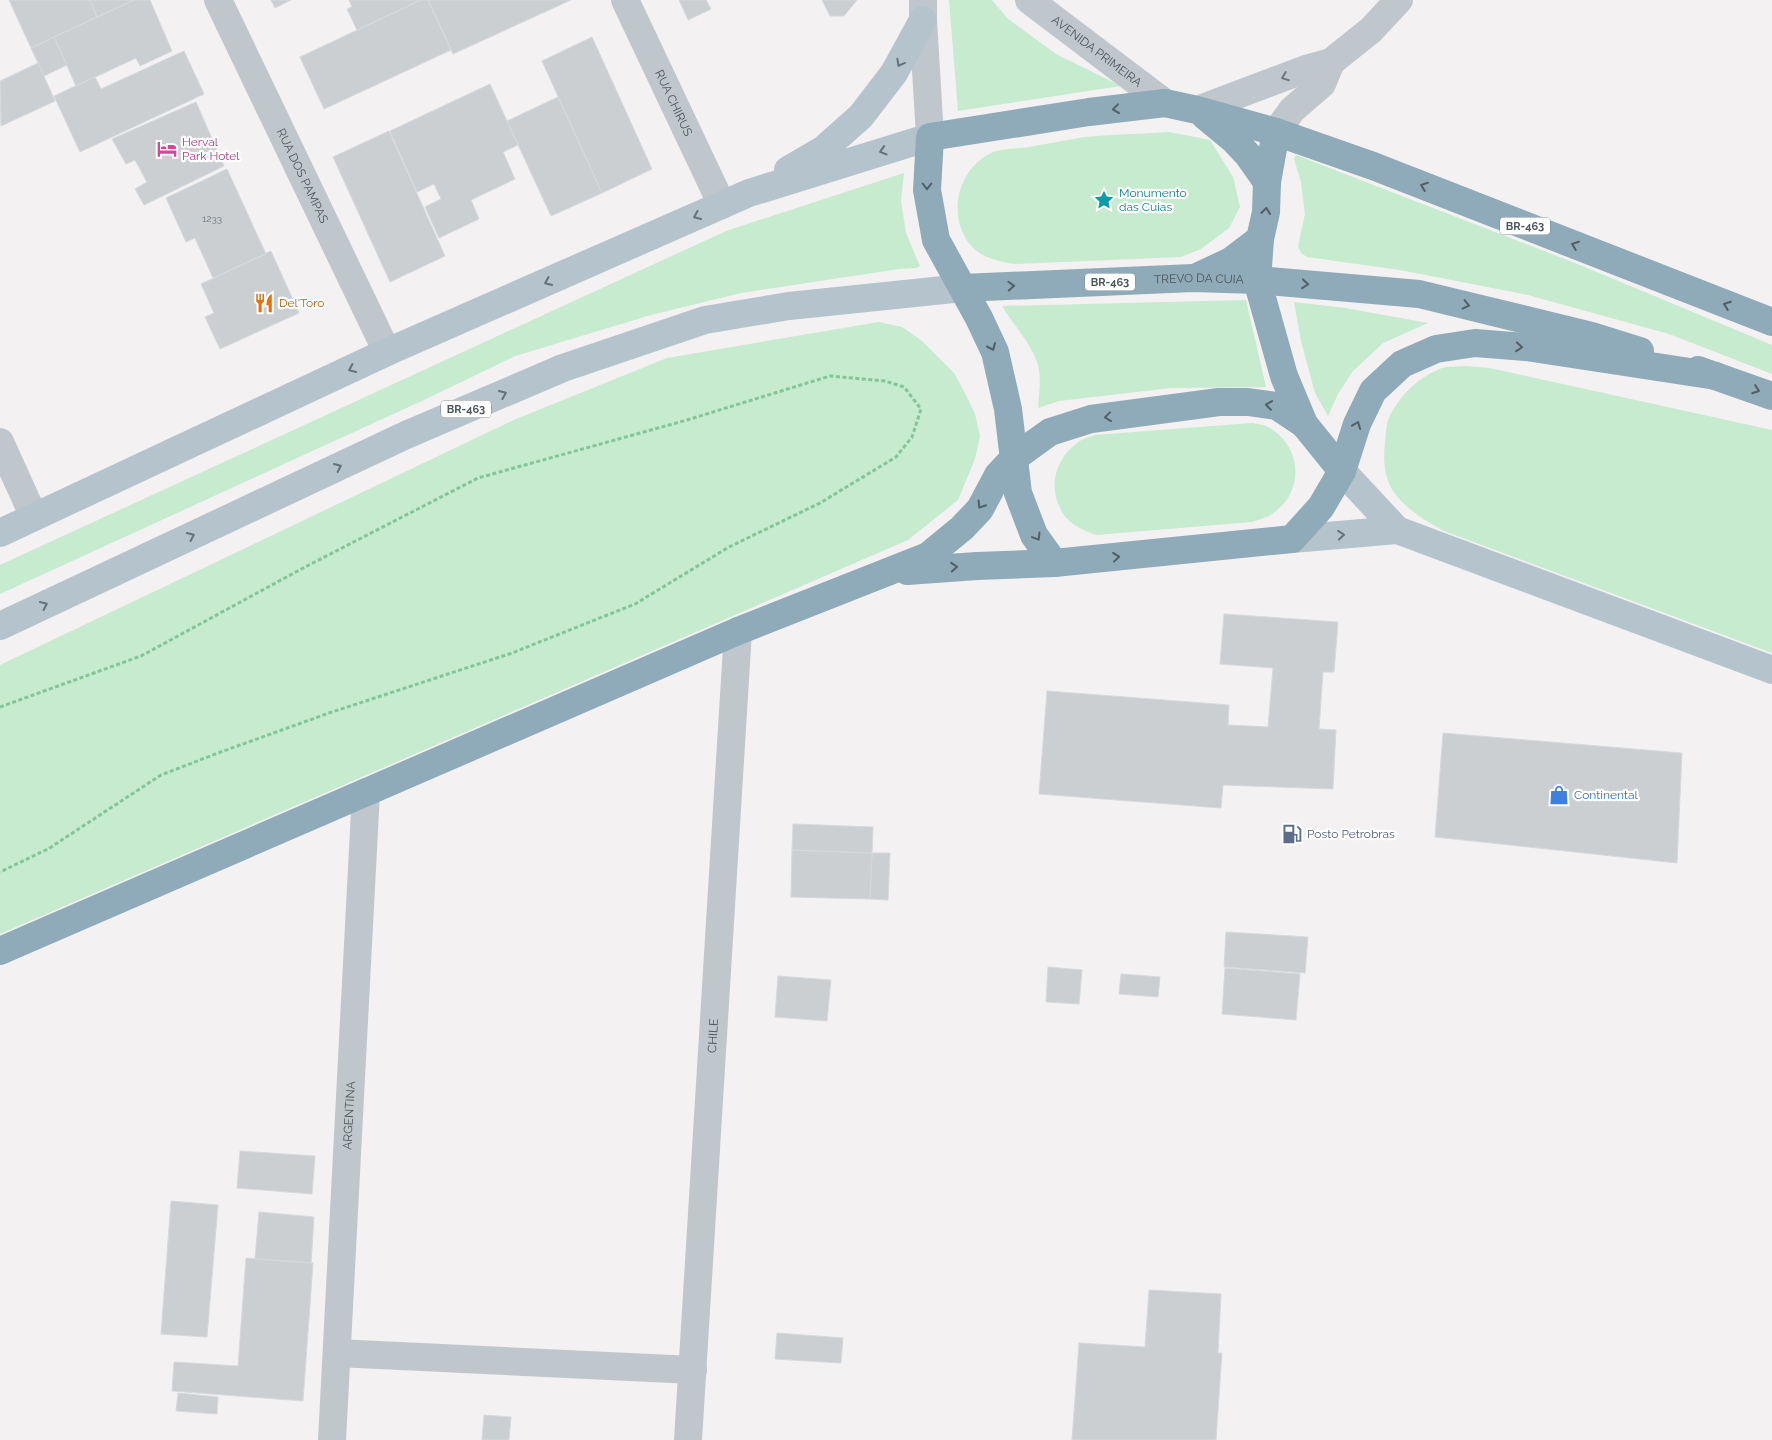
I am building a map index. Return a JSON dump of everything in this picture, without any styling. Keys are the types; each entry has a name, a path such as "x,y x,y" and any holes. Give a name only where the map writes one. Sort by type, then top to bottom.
{"highway":[{"name":"BR-463","path":"930,137 1164,102 1276,132 1373,166 1772,322"},
{"path":"1197,110 1234,140 1267,182"},
{"path":"1276,132 1267,182 1266,212 1260,239 1257,280 1284,376 1304,424 1342,471"},
{"path":"930,137 927,190 936,240 995,352 1008,409 1018,493 1034,535 1054,563"},
{"path":"1193,278 1231,261 1260,239"},
{"name":"TREVO DA CUIA","path":"962,288 1193,278 1257,280"},
{"name":"BR-463","path":"1257,280 1419,294 1592,336 1772,396"},
{"path":"888,572 1054,563 1292,539 1321,507 1342,471 1357,424 1373,392 1402,364 1436,349 1475,343 1526,347 1716,376"},
{"path":"0,951 738,630 928,556 962,528 980,509 998,475 1014,458 1050,432 1091,419 1219,402 1248,402 1277,406 1304,424"}],"main road":[{"path":"749,193 824,149 861,116 894,73 923,10"},
{"name":"BR-463","path":"0,533 387,352 749,193 930,137"},
{"name":"BR-463","path":"0,626 406,435 563,368 705,320 789,306 962,288"},
{"path":"1342,471 1397,530"},
{"path":"1292,539 1397,530 1616,610 1772,670"}],"street":[{"name":"RUA DOS PAMPAS","path":"218,0 387,352"},
{"name":"RUA CHIRUS","path":"625,0 722,205"},
{"name":"AVENIDA PRIMEIRA","path":"1029,0 1164,102"},
{"path":"1197,110 1306,69 1331,62 1371,30 1398,0"},
{"path":"923,10 930,137"},
{"path":"1276,132 1292,110 1322,84 1331,62"},
{"path":"0,442 34,518"},
{"name":"CHILE","path":"688,1440 738,630"},
{"name":"ARGENTINA","path":"332,1440 366,792"},
{"path":"337,1353 693,1370"}],"path":[{"path":"0,707 141,656 305,567 478,478 687,420 830,376 885,380 904,387 921,409 912,437 896,457 820,502 729,547 635,604 512,653 329,713 218,752 160,775 48,849 0,872"}],"green space":[{"path":"949,0 992,0 1008,19 1056,54 1121,86 958,111"},
{"path":"1169,132 1210,140 1233,177 1240,207 1229,228 1201,249 1181,257 1014,264 989,258 975,250 965,237 958,217 959,195 962,185 974,166 991,153 999,150 1029,147 1085,137"},
{"path":"1296,155 1575,263 1772,345 1772,374 1669,334 1528,295 1400,270 1307,257 1301,253 1298,246 1305,214 1301,182 1294,159"},
{"path":"904,173 901,201 906,233 920,266 917,268 899,269 741,293 651,315 515,356 424,400 0,594 0,565 726,231"},
{"path":"1246,300 1266,387 1171,388 1059,401 1038,408 1039,367 1026,340 1002,306"},
{"path":"1294,302 1345,308 1428,323 1383,343 1353,371 1338,394 1328,416 1315,393 1301,341"},
{"path":"879,322 902,327 922,341 954,373 975,414 980,436 975,459 958,500 908,540 0,934 0,665 516,419 667,358"},
{"path":"1465,366 1490,368 1772,430 1772,653 1444,531 1410,509 1393,491 1386,474 1384,455 1388,420 1403,396 1425,376 1442,368"},
{"path":"1252,423 1268,427 1281,437 1289,447 1294,458 1294,483 1290,495 1282,505 1267,517 1251,522 1096,535 1070,522 1059,505 1055,486 1058,467 1069,450 1086,438 1095,435"}],"building":[{"path":"9,0 90,0 97,17 31,48"},
{"path":"90,0 134,0 97,17"},
{"path":"134,0 150,0 172,51 140,66 136,58 76,86 54,37"},
{"path":"271,0 291,0 275,8"},
{"path":"349,0 421,0 357,30 347,9 352,7"},
{"path":"421,0 428,0 451,50 324,109 300,57"},
{"path":"428,0 571,0 453,54"},
{"path":"679,0 706,0 711,9 688,20"},
{"path":"822,0 857,0 844,16 830,16"},
{"path":"54,37 67,65 44,76 31,48"},
{"path":"592,37 652,169 602,193 542,61"},
{"path":"184,51 204,94 80,152 54,96 95,77 101,89"},
{"path":"38,63 55,101 1,126 0,81"},
{"path":"490,84 518,145 503,152 515,179 471,200 479,219 439,238 425,207 441,199 434,184 417,192 390,131"},
{"path":"558,97 602,193 551,216 507,121"},
{"name":"Herval Park Hotel","path":"196,102 224,166 144,205 135,189 147,182 135,160 126,164 112,139"},
{"path":"389,131 445,256 390,282 333,157"},
{"name":"Herval Park Hotel","path":"227,169 266,254 213,278 195,238 186,242 166,198"},
{"path":"271,251 299,313 220,349 205,317 214,313 201,284"},
{"path":"1224,614 1338,622 1334,672 1323,672 1319,729 1336,730 1333,789 1223,785 1221,808 1039,794 1047,691 1229,705 1228,725 1268,727 1273,668 1220,664"},
{"name":"Continental","path":"1443,733 1682,753 1677,863 1435,837"},
{"path":"793,824 873,827 872,853 792,850"},
{"path":"792,850 872,853 870,899 791,897"},
{"path":"872,853 890,853 888,900 870,899"},
{"path":"1226,932 1308,937 1305,973 1224,967"},
{"path":"1048,967 1082,970 1079,1004 1046,1002"},
{"path":"1225,968 1300,974 1296,1020 1222,1014"},
{"path":"1121,974 1160,977 1158,997 1119,994"},
{"path":"778,976 831,980 827,1021 775,1017"},
{"path":"240,1151 315,1156 312,1194 237,1188"},
{"path":"171,1201 218,1205 207,1337 161,1334"},
{"path":"259,1212 314,1217 311,1263 255,1259"},
{"path":"246,1258 313,1263 303,1401 172,1391 174,1362 238,1366"},
{"path":"1149,1290 1221,1294 1218,1353 1222,1353 1216,1440 1072,1440 1079,1343 1145,1347"},
{"path":"777,1333 843,1338 841,1363 775,1359"},
{"path":"178,1393 218,1397 217,1414 176,1411"},
{"path":"484,1415 511,1417 509,1440 482,1440"}],"place":[{"name":"Herval Park Hotel","path":"167,149"},
{"name":"Monumento das Cuias","path":"1104,200"},
{"name":"Del'Toro","path":"264,303"},
{"name":"Continental","path":"1559,795"},
{"name":"Posto Petrobras","path":"1292,834"}]}
